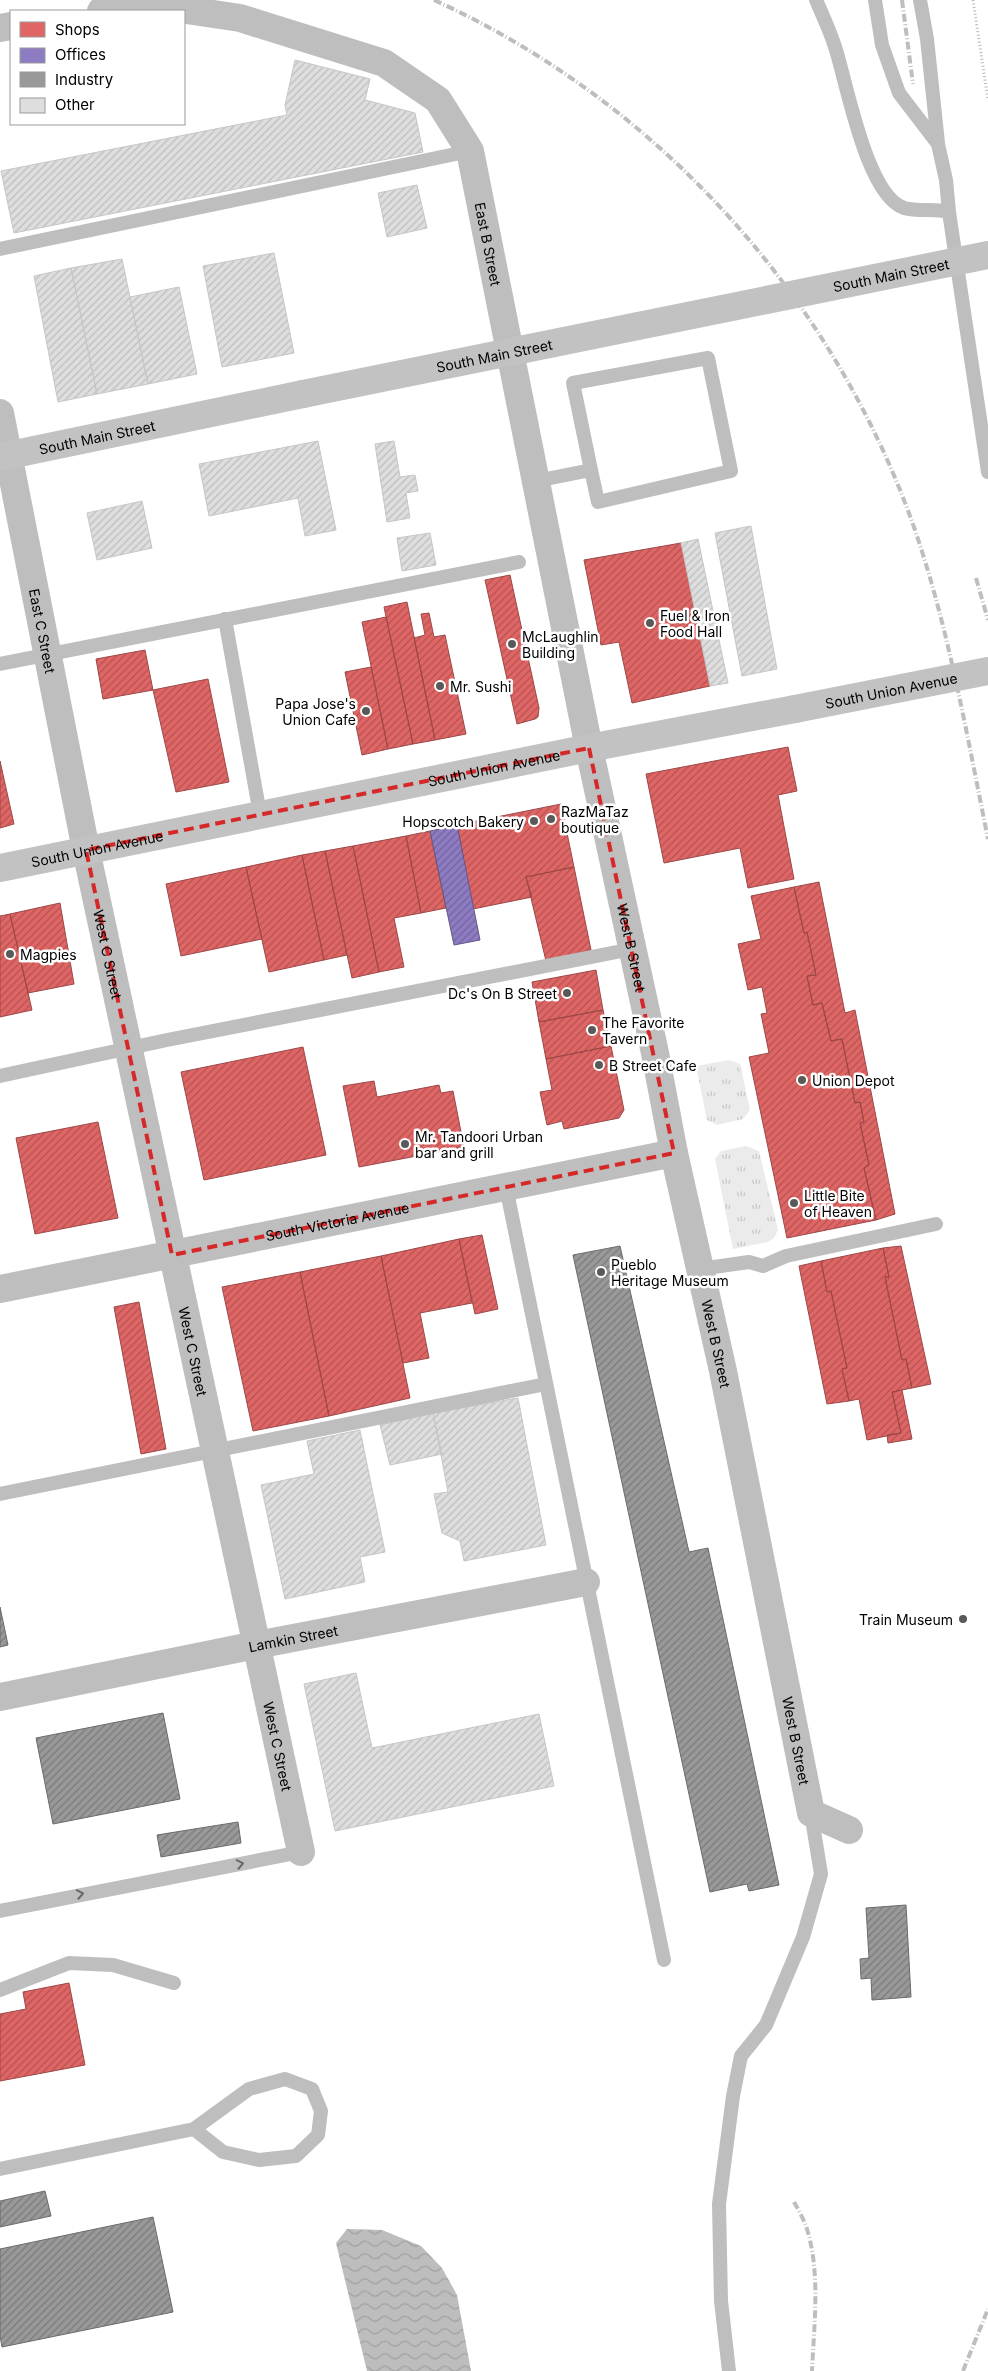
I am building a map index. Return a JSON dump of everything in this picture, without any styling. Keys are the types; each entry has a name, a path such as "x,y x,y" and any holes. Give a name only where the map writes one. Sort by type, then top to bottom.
{"street":[{"name":"East B Street","path":"107,10 146,4 214,7 240,18 384,62 438,100 470,150 589,748"},
{"name":"South Main Street","path":"4,456 988,255"},
{"name":"East C Street","path":"0,413 4,456 48,654 86,850"},
{"name":"South Union Avenue","path":"0,868 589,748 988,670"},
{"name":"West B Street","path":"589,748 674,1154 723,1371 811,1813"},
{"name":"West C Street","path":"86,850 301,1852"},
{"name":"South Victoria Avenue","path":"0,1289 674,1154"},
{"name":"Lamkin Street","path":"0,1697 256,1645 586,1582"},
{"path":"811,1813 849,1830"}],"lane":[{"path":"816,0 836,48 865,155 882,190 903,208 936,209 949,212"},
{"path":"875,0 882,45 899,94 919,116 938,144"},
{"path":"920,0 927,39 938,144 946,180 949,212 988,472"},
{"path":"0,249 470,150"},
{"path":"708,358 731,471 598,502 591,470 573,383 708,358"},
{"path":"536,481 591,470"},
{"path":"0,664 519,562"},
{"path":"225,619 260,814"},
{"path":"0,1076 128,1048 632,949"},
{"path":"506,1187 664,1960"},
{"path":"700,1269 749,1262 763,1266 786,1256 936,1224"},
{"path":"0,1494 215,1453 546,1384"},
{"path":"729,2371 722,2301 719,2204 733,2096 741,2056 766,2025 803,1937 821,1874 811,1813"},
{"path":"0,1911 301,1852"},
{"path":"0,1990 69,1963 113,1965 174,1983"},
{"path":"0,2169 194,2129 249,2089 286,2079 312,2090 321,2111 318,2135 296,2156 259,2160 223,2152 194,2129"}],"path":[{"path":"973,0 988,100"}],"highlighted area":[{"path":"589,748 674,1153 172,1255 86,850"}],"green space":[{"path":"729,1060 740,1064 750,1110 743,1119 717,1125 707,1120 696,1066"},
{"path":"746,1146 759,1151 778,1230 774,1238 768,1242 733,1249 715,1159 721,1151"}],"water":[{"path":"347,2229 382,2230 421,2246 442,2268 457,2295 471,2371 367,2371 336,2243"}],"building: Shops":[{"path":"681,543 710,686 632,703 619,642 601,645 584,560"},
{"name":"McLaughlin Building","path":"510,575 539,708 538,717 517,724 485,580"},
{"path":"407,602 435,740 413,744 384,607"},
{"name":"Mr. Sushi","path":"429,613 434,637 445,635 466,734 435,740 414,638 425,635 421,614"},
{"path":"386,617 413,744 388,749 362,622"},
{"path":"145,650 153,690 103,699 96,659"},
{"name":"Papa Jose's Union Cafe","path":"371,667 388,749 362,755 345,672"},
{"path":"208,679 229,782 176,792 153,690"},
{"path":"788,747 797,791 778,795 794,879 748,888 740,848 664,863 646,774"},
{"path":"0,761 14,824 0,828"},
{"path":"561,804 574,867 526,877 532,897 473,909 457,825"},
{"path":"430,831 446,908 421,913 406,836"},
{"path":"406,836 421,913 394,918 404,967 379,972 353,846"},
{"path":"353,846 379,972 352,978 325,851"},
{"path":"325,851 347,955 324,960 302,855"},
{"path":"302,855 324,960 269,972 246,867"},
{"path":"246,867 262,939 181,956 166,884"},
{"path":"574,867 591,950 546,961 526,877"},
{"path":"819,882 845,1013 855,1010 895,1214 876,1220 864,1168 869,1165 860,1123 864,1122 860,1102 855,1103 842,1039 831,1041 822,1003 813,1005 807,976 816,975 807,932 804,933 794,887"},
{"name":"Union Depot","path":"794,887 804,933 807,932 816,975 807,976 813,1005 822,1003 831,1041 842,1039 855,1103 860,1102 864,1122 860,1123 869,1165 864,1168 876,1220 787,1238 749,1057 769,1053 761,1014 767,1013 762,987 748,990 738,944 761,939 751,896"},
{"path":"60,903 74,984 28,993 10,914"},
{"name":"Magpies","path":"10,914 32,1010 0,1017 0,916"},
{"name":"Dc's On B Street","path":"596,970 603,1010 539,1022 532,982"},
{"path":"603,1010 611,1046 546,1059 539,1022"},
{"path":"611,1046 624,1110 619,1118 564,1129 562,1121 547,1125 540,1092 552,1090 546,1059"},
{"path":"303,1047 326,1155 204,1180 181,1072"},
{"path":"374,1081 377,1097 439,1085 441,1093 453,1091 464,1147 359,1167 343,1086"},
{"path":"98,1122 118,1218 35,1234 16,1138"},
{"path":"482,1235 498,1309 475,1314 459,1239"},
{"path":"459,1239 472,1303 420,1313 429,1358 403,1363 381,1256"},
{"path":"901,1246 931,1384 912,1388 906,1359 902,1360 885,1277 889,1277 883,1248"},
{"path":"883,1248 889,1277 885,1277 902,1360 906,1359 912,1388 892,1392 901,1433 867,1440 859,1399 849,1401 842,1369 847,1368 831,1291 827,1292 821,1261"},
{"path":"381,1256 410,1398 329,1416 300,1272"},
{"path":"821,1261 827,1292 831,1291 847,1368 842,1369 849,1401 827,1404 799,1266"},
{"path":"300,1272 329,1416 253,1431 222,1287"},
{"path":"139,1302 166,1449 141,1454 114,1307"},
{"path":"902,1390 912,1439 888,1443 887,1435 901,1433 892,1392"},
{"path":"69,1983 85,2065 0,2081 0,2014 26,2009 23,1992"}],"building: Offices":[{"path":"457,825 480,940 454,945 430,831"}],"building: Industry":[{"path":"620,1246 689,1552 708,1548 779,1885 749,1891 747,1884 710,1892 573,1255"},
{"path":"0,1607 8,1645 0,1647"},
{"path":"163,1713 180,1799 53,1824 36,1738"},
{"path":"238,1822 241,1843 161,1857 157,1835"},
{"path":"906,1905 911,1997 872,2000 871,1978 861,1979 860,1959 869,1958 866,1908"},
{"path":"45,2191 51,2216 0,2227 0,2201"},
{"path":"153,2217 173,2312 2,2347 0,2336 0,2249"}],"building: Other":[{"path":"295,60 370,79 365,100 415,113 423,152 14,233 1,171 287,115 285,105"},
{"path":"417,185 427,228 387,237 378,193"},
{"path":"274,253 294,353 222,367 203,266"},
{"path":"122,259 148,384 97,394 71,268"},
{"path":"71,268 97,394 58,402 34,276"},
{"path":"179,287 197,374 148,384 130,297"},
{"path":"318,441 336,530 305,536 298,498 209,516 199,464"},
{"path":"394,441 400,477 415,475 418,491 406,493 410,518 387,522 375,444"},
{"path":"142,501 152,548 97,560 87,513"},
{"path":"751,526 777,669 742,676 715,533"},
{"path":"430,533 436,565 402,571 397,538"},
{"path":"698,539 728,683 710,686 681,543"},
{"path":"518,1398 546,1545 464,1561 460,1541 442,1533 434,1494 448,1492 433,1413"},
{"path":"433,1413 442,1454 390,1465 380,1425"},
{"path":"360,1430 385,1552 360,1557 365,1582 285,1599 261,1485 314,1474 307,1441"},
{"path":"356,1673 372,1748 539,1714 554,1786 335,1831 304,1684"}],"railway":[{"path":"434,0 516,43 592,93 663,151 728,216 786,287 837,363 880,445 915,530 948,645 988,839"},
{"path":"902,0 913,84"},
{"path":"976,578 988,620"},
{"path":"794,2202 806,2226 814,2261 815,2316 812,2371"},
{"path":"963,2371 988,2309"}],"place":[{"name":"Fuel & Iron Food Hall","path":"650,623"},
{"name":"McLaughlin Building","path":"512,644"},
{"name":"Mr. Sushi","path":"440,686"},
{"name":"Papa Jose's Union Cafe","path":"366,711"},
{"name":"RazMaTaz boutique","path":"551,819"},
{"name":"Hopscotch Bakery","path":"534,821"},
{"name":"Magpies","path":"10,954"},
{"name":"Dc's On B Street","path":"567,993"},
{"name":"The Favorite Tavern","path":"592,1030"},
{"name":"B Street Cafe","path":"599,1065"},
{"name":"Union Depot","path":"802,1080"},
{"name":"Mr. Tandoori Urban bar and grill","path":"405,1144"},
{"name":"Little Bite of Heaven","path":"794,1203"},
{"name":"Pueblo Heritage Museum","path":"601,1272"},
{"name":"Train Museum","path":"963,1619"}]}
